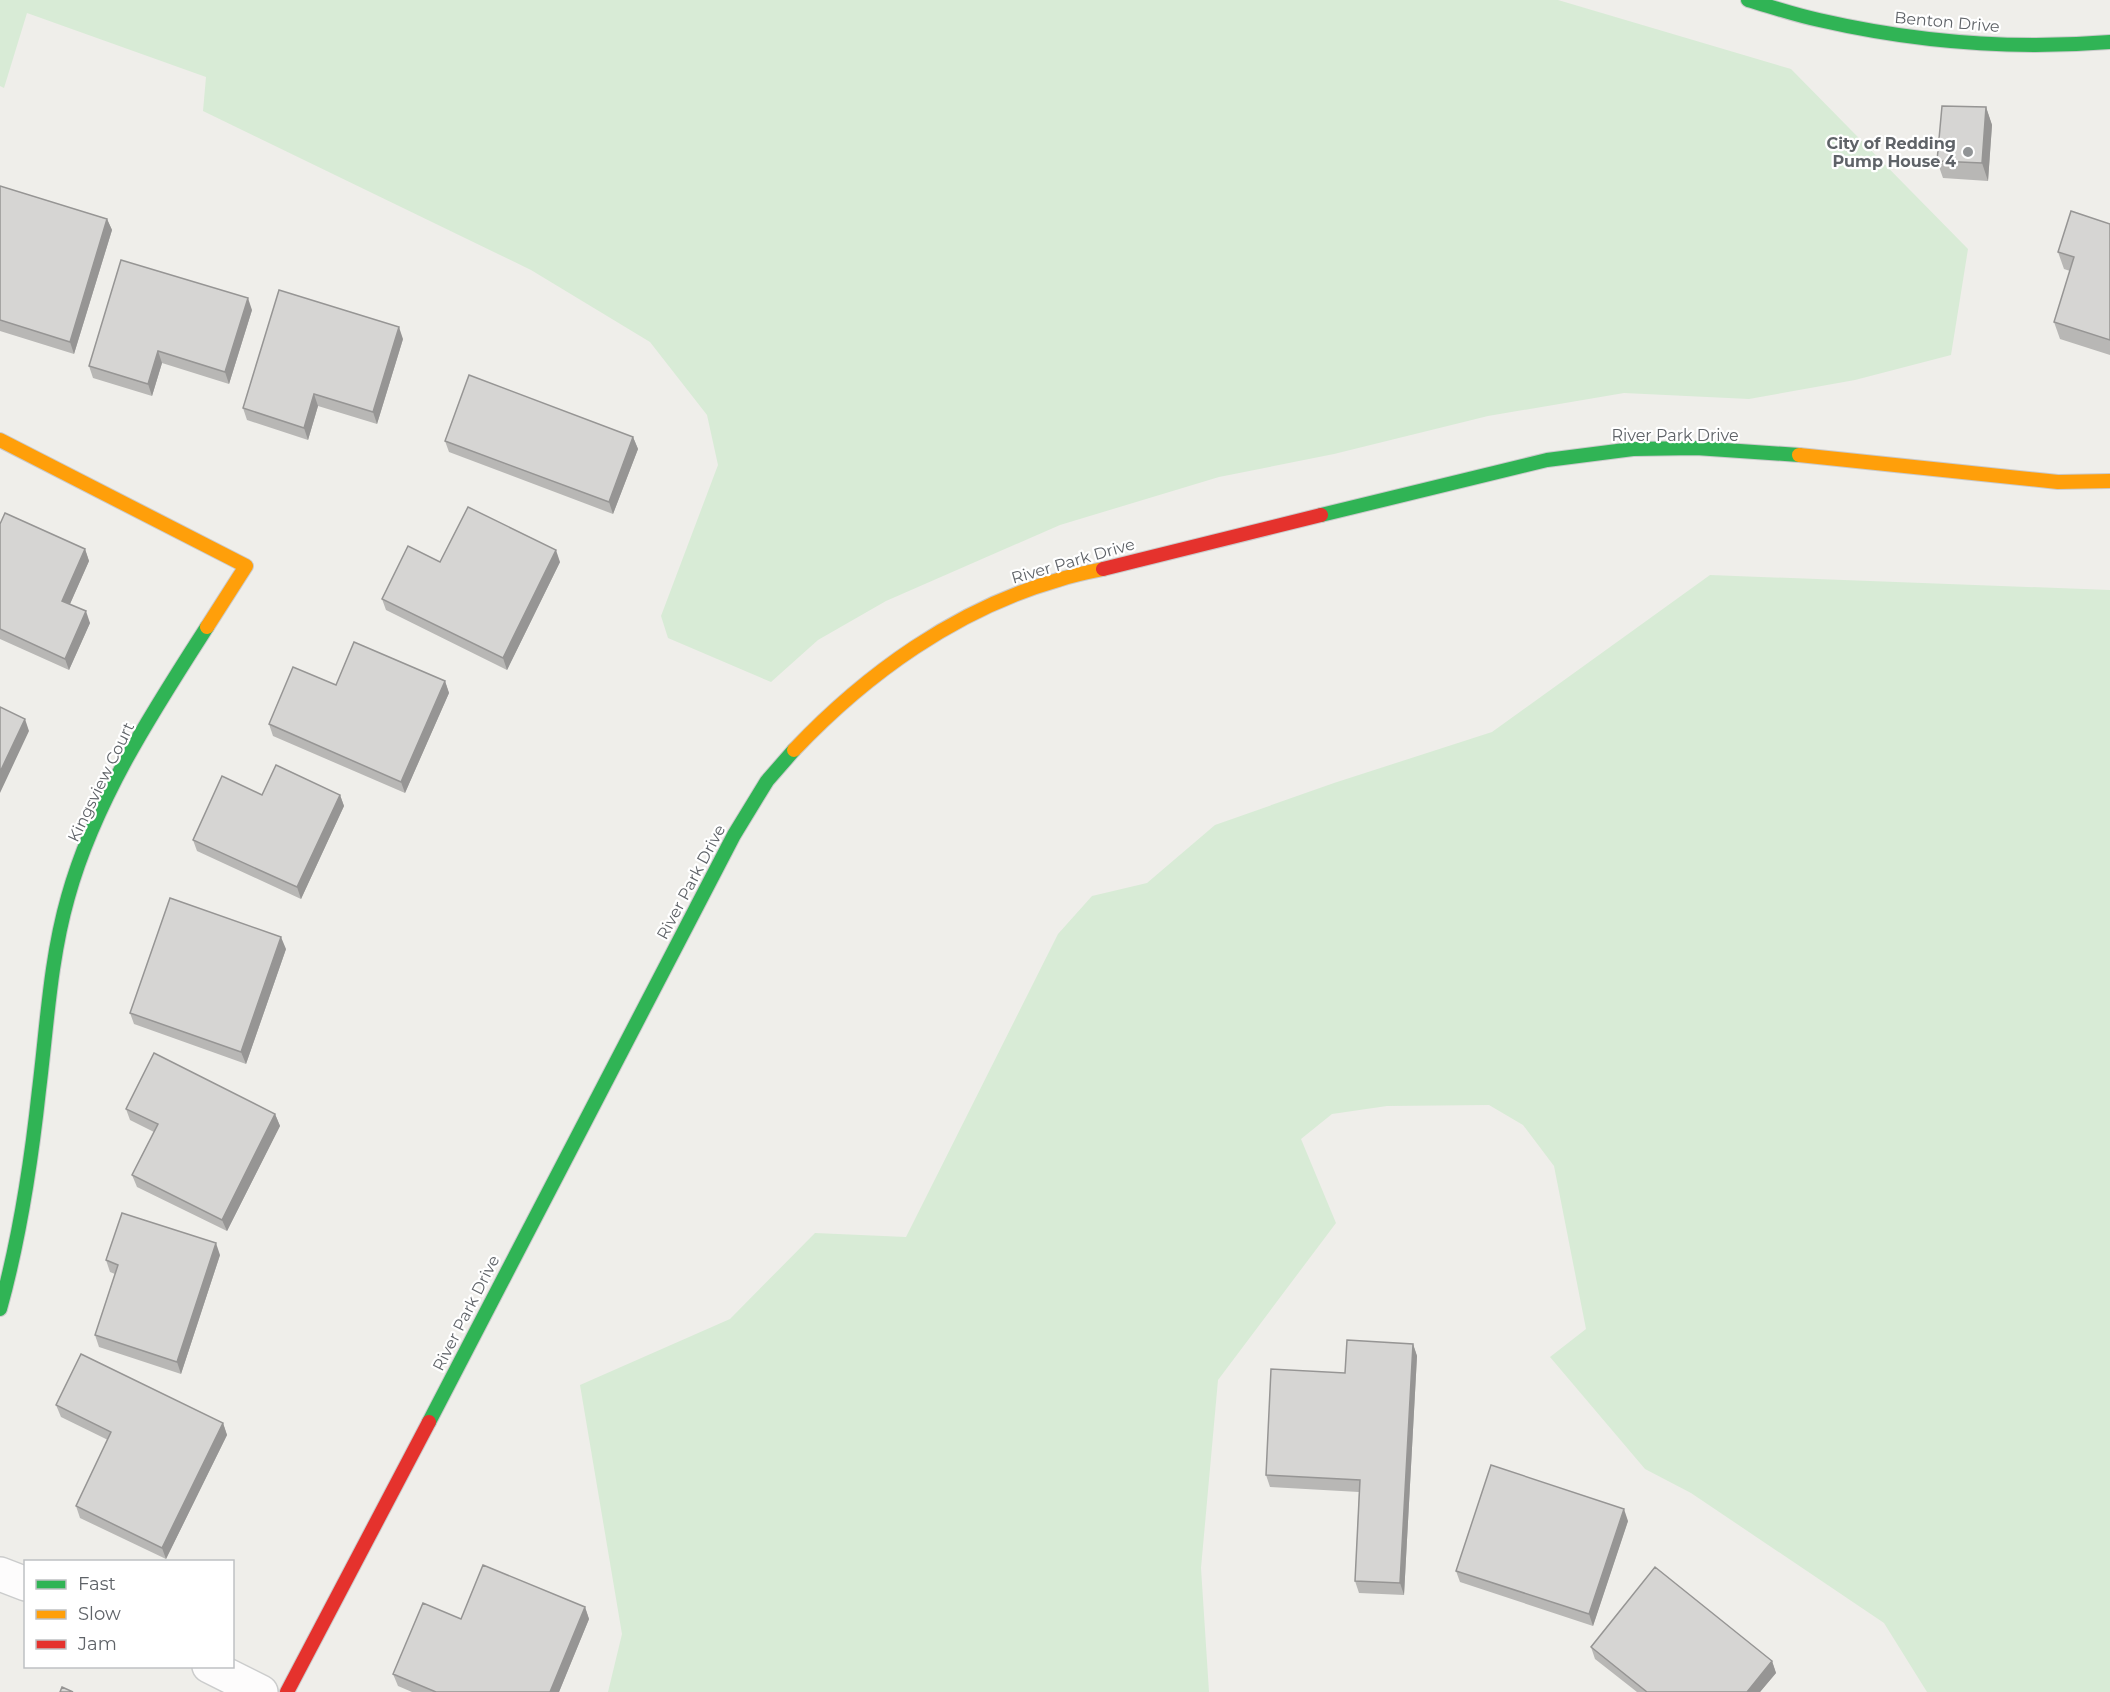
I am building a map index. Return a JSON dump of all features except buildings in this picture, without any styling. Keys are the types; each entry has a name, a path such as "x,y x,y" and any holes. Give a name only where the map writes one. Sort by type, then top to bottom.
{"street":[{"name":"Benton Drive","path":"1748,0 1826,22 1905,37 1970,45 2110,42"},
{"name":"Kingsview Court","path":"0,440 246,566 128,758 94,825 73,882 56,945 32,1145 20,1223 0,1309"},
{"name":"River Park Drive","path":"287,1692 734,835 763,786 797,747 834,708 884,667 929,638 984,608 1057,580 1547,460 1633,449 1696,448 1788,454 2058,482 2110,481"},
{"path":"0,1574 24,1583"},
{"path":"213,1668 261,1692"}],"green space":[{"path":"0,0 1558,0 1791,69 1968,249 1951,355 1855,380 1749,399 1624,393 1488,416 1334,454 1219,477 1060,525 886,601 818,640 771,682 668,638 661,616 718,465 707,415 650,342 531,270 203,111 206,77 27,13 4,88 0,86"},
{"path":"1710,575 2110,590 2110,1692 1927,1692 1884,1623 1691,1493 1645,1469 1550,1357 1586,1329 1554,1166 1523,1125 1489,1105 1387,1106 1332,1114 1301,1139 1336,1223 1218,1380 1201,1568 1209,1692 608,1692 622,1634 580,1385 730,1319 815,1233 906,1237 1058,934 1092,896 1147,883 1215,825 1334,783 1492,732"}],"traffic: fast":[{"path":"1748,0 1855,28 1927,39 2036,45 2110,42"},
{"path":"1321,515 1547,460 1633,449 1696,448 1799,455"},
{"path":"0,1309 24,1200 53,969 68,897 94,826 127,757 207,627"},
{"path":"429,1422 734,835 767,781 794,750"}],"traffic: slow":[{"path":"0,440 246,566 207,627"},
{"path":"1799,455 2058,482 2110,481"},
{"path":"794,750 851,695 882,670 949,626 1020,593 1103,569"}],"traffic: jam":[{"path":"1103,569 1321,515"},
{"path":"287,1692 429,1422"}],"place":[{"name":"City of Redding Pump House 4","path":"1968,152"}]}
